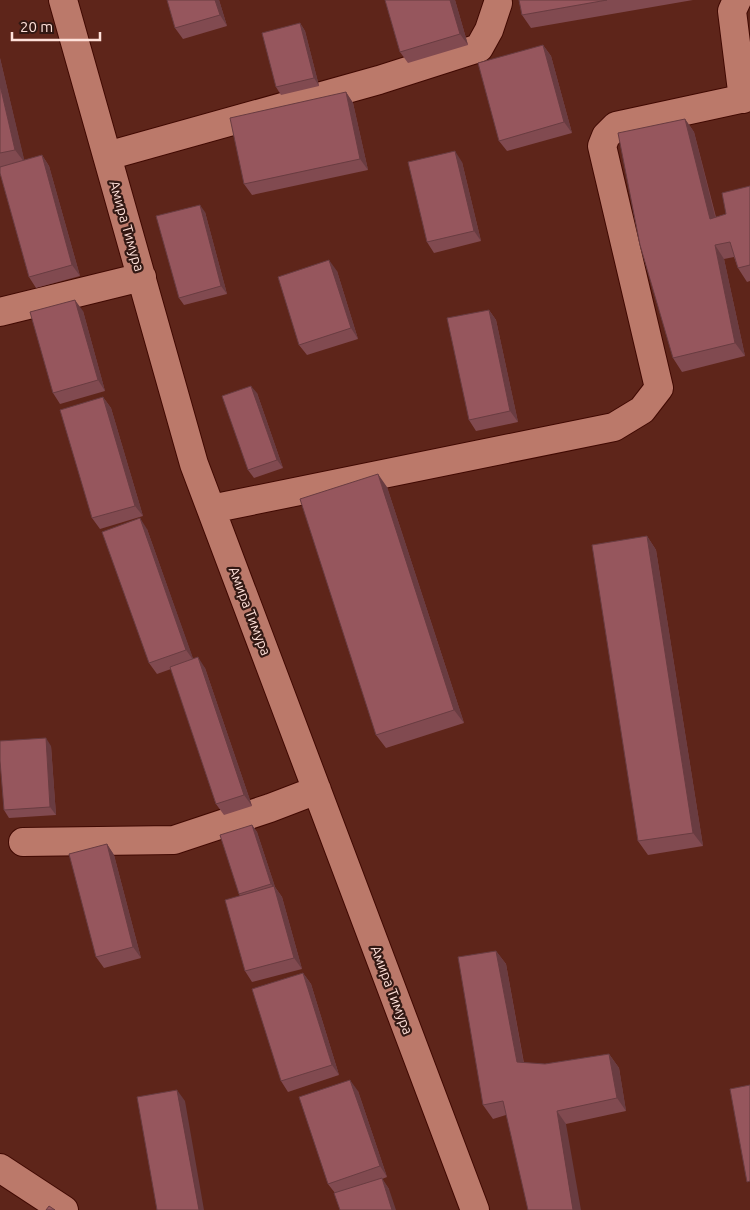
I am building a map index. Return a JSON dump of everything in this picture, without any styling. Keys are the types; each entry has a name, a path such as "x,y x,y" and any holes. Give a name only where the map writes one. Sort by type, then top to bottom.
{"street":[{"name":"Амира Тимура","path":"63,0 194,464 475,1210"},
{"path":"211,509 614,426 642,410 659,388 602,146 606,136 616,126 746,98 732,11 737,0"},
{"path":"107,156 379,80 479,48 489,30 498,3"},
{"path":"0,312 142,277"},
{"path":"23,842 174,840 317,790"},
{"path":"0,1168 64,1210"}],"building":[{"path":"167,0 215,0 220,15 175,28"},
{"path":"385,0 450,0 460,34 400,52"},
{"path":"519,0 607,0 522,15"},
{"path":"300,23 314,78 276,87 262,33"},
{"path":"543,45 564,122 499,141 478,63"},
{"path":"0,85 15,150 0,153"},
{"path":"346,92 360,159 244,184 230,118"},
{"path":"685,119 710,219 726,214 722,193 750,186 750,265 738,268 730,242 715,245 735,343 673,358 640,245 618,133"},
{"path":"455,151 474,231 427,242 408,162"},
{"path":"42,155 72,265 29,277 0,173 0,167"},
{"path":"200,205 221,286 179,298 156,216"},
{"path":"329,260 351,328 299,345 278,277"},
{"path":"75,300 98,380 53,393 30,312"},
{"path":"489,310 510,411 469,420 447,318"},
{"path":"251,386 277,460 248,470 222,396"},
{"path":"103,397 135,506 92,518 60,410"},
{"path":"378,474 454,710 376,735 300,499"},
{"path":"140,518 186,650 149,663 102,532"},
{"path":"647,536 693,833 638,841 592,545"},
{"path":"198,657 244,795 216,804 170,667"},
{"path":"46,738 50,807 4,810 0,741"},
{"path":"252,825 271,884 239,894 220,835"},
{"path":"107,844 133,947 96,957 69,854"},
{"path":"274,886 294,958 245,971 225,900"},
{"path":"496,951 517,1062 545,1064 609,1054 617,1098 557,1111 573,1210 528,1210 503,1101 483,1105 458,957"},
{"path":"303,973 332,1065 281,1081 252,989"},
{"path":"350,1080 380,1166 328,1184 299,1097"},
{"path":"750,1085 750,1181 747,1182 730,1089"},
{"path":"177,1090 199,1210 157,1210 137,1097"},
{"path":"382,1178 392,1210 340,1210 334,1193"},
{"path":"49,1206 55,1210 46,1210"}]}
